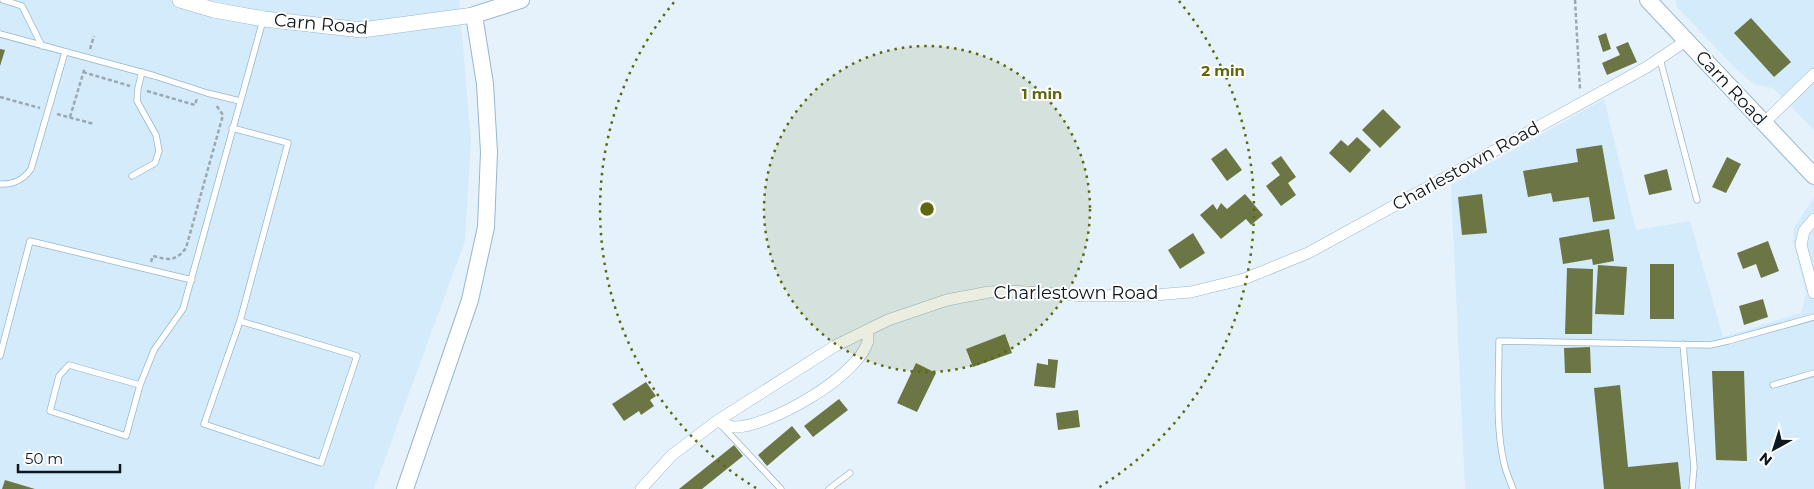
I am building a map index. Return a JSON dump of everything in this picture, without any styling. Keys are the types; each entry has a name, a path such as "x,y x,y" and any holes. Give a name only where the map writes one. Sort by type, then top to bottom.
{"main road":[{"name":"Carn Road","path":"474,15 521,0"},
{"name":"Carn Road","path":"1648,0 1814,176"},
{"path":"405,489 470,300 486,227 488,152 485,84 474,15"}],"street":[{"name":"Carn Road","path":"180,0 214,10 264,19 362,30 474,15"},
{"name":"Charlestown Road","path":"641,489 672,455 717,421 835,346 906,313 969,295 989,292 1022,291 1086,296 1155,295 1191,292 1244,279 1308,253 1660,59 1687,40"},
{"path":"1764,124 1814,74"},
{"path":"1814,218 1804,231 1801,245 1814,292"},
{"path":"717,421 731,427 737,427 751,424 795,407 824,388 855,362 868,340 867,330"}],"lane":[{"path":"3,0 22,6 42,46"},
{"path":"140,385 69,365 59,376 50,412 126,436 140,385 154,350 183,309 264,19"},
{"path":"0,34 142,72 207,93 240,101"},
{"path":"0,184 8,184 24,178 31,169 65,52"},
{"path":"1660,59 1697,200"},
{"path":"132,176 155,163 159,151 156,135 137,101 142,72"},
{"path":"232,128 288,143 240,321 204,424 321,463 357,356 240,321"},
{"path":"0,356 30,241 192,280"},
{"path":"1513,489 1504,464 1498,414 1499,340 1710,345 1814,317"},
{"path":"1683,344 1694,467 1692,489"},
{"path":"1773,385 1814,373"},
{"path":"717,421 781,489"},
{"path":"829,489 850,473"}],"path":[{"path":"1575,0 1581,103"},
{"path":"70,118 94,36"},
{"path":"83,72 196,104 198,98"},
{"path":"149,269 153,256 172,259 180,255 186,248 223,115 215,103"}],"shaded area":[{"path":"0,0 459,0 471,141 465,241 374,489 0,489"},
{"path":"1676,0 1814,0 1814,130 1773,88 1756,85 1739,72 1677,7"},
{"path":"1604,99 1636,230 1690,221 1723,337 1801,313 1806,293 1793,241 1794,228 1814,197 1814,489 1465,489 1451,185"}],"building":[{"path":"1751,18 1791,62 1774,77 1734,33"},
{"path":"1606,33 1611,49 1603,52 1598,36"},
{"path":"1628,42 1637,62 1607,75 1602,63 1620,55 1616,47"},
{"path":"0,49 5,50 0,66"},
{"path":"1383,109 1401,127 1380,148 1362,130"},
{"path":"1357,137 1371,150 1350,173 1329,153 1341,140 1348,146"},
{"path":"1602,145 1615,219 1593,222 1589,197 1553,202 1551,193 1528,197 1523,171 1578,162 1576,149"},
{"path":"1226,148 1242,170 1227,181 1211,159"},
{"path":"1281,156 1296,177 1288,183 1296,195 1281,206 1266,186 1280,175 1271,163"},
{"path":"1727,157 1741,164 1726,193 1712,187"},
{"path":"1667,169 1672,190 1649,195 1644,175"},
{"path":"1245,194 1263,215 1251,225 1246,219 1221,239 1200,215 1213,204 1217,210 1221,203 1227,209"},
{"path":"1482,194 1487,233 1462,235 1458,197"},
{"path":"1609,229 1614,261 1593,265 1592,259 1563,264 1559,238"},
{"path":"1193,233 1205,253 1180,269 1168,250"},
{"path":"1768,241 1779,271 1761,278 1756,264 1743,269 1737,253"},
{"path":"1650,264 1674,264 1674,319 1650,319"},
{"path":"1598,265 1627,267 1624,315 1595,314"},
{"path":"1567,268 1593,269 1592,334 1565,334"},
{"path":"1763,299 1768,317 1744,325 1739,306"},
{"path":"1005,334 1012,353 973,367 966,349"},
{"path":"1590,347 1591,373 1565,373 1564,348"},
{"path":"1048,359 1058,360 1055,388 1034,386 1037,363 1048,365"},
{"path":"916,363 936,373 917,412 897,403"},
{"path":"1712,371 1744,371 1747,461 1716,460"},
{"path":"646,382 656,396 650,400 654,406 641,415 639,411 624,421 612,404"},
{"path":"1620,385 1628,467 1678,462 1681,489 1604,489 1594,388"},
{"path":"839,399 848,410 813,437 804,426"},
{"path":"1078,410 1080,427 1058,430 1056,413"},
{"path":"792,426 801,437 767,466 758,455"},
{"path":"734,445 743,456 702,489 679,489"},
{"path":"5,480 35,489 2,489"}]}
